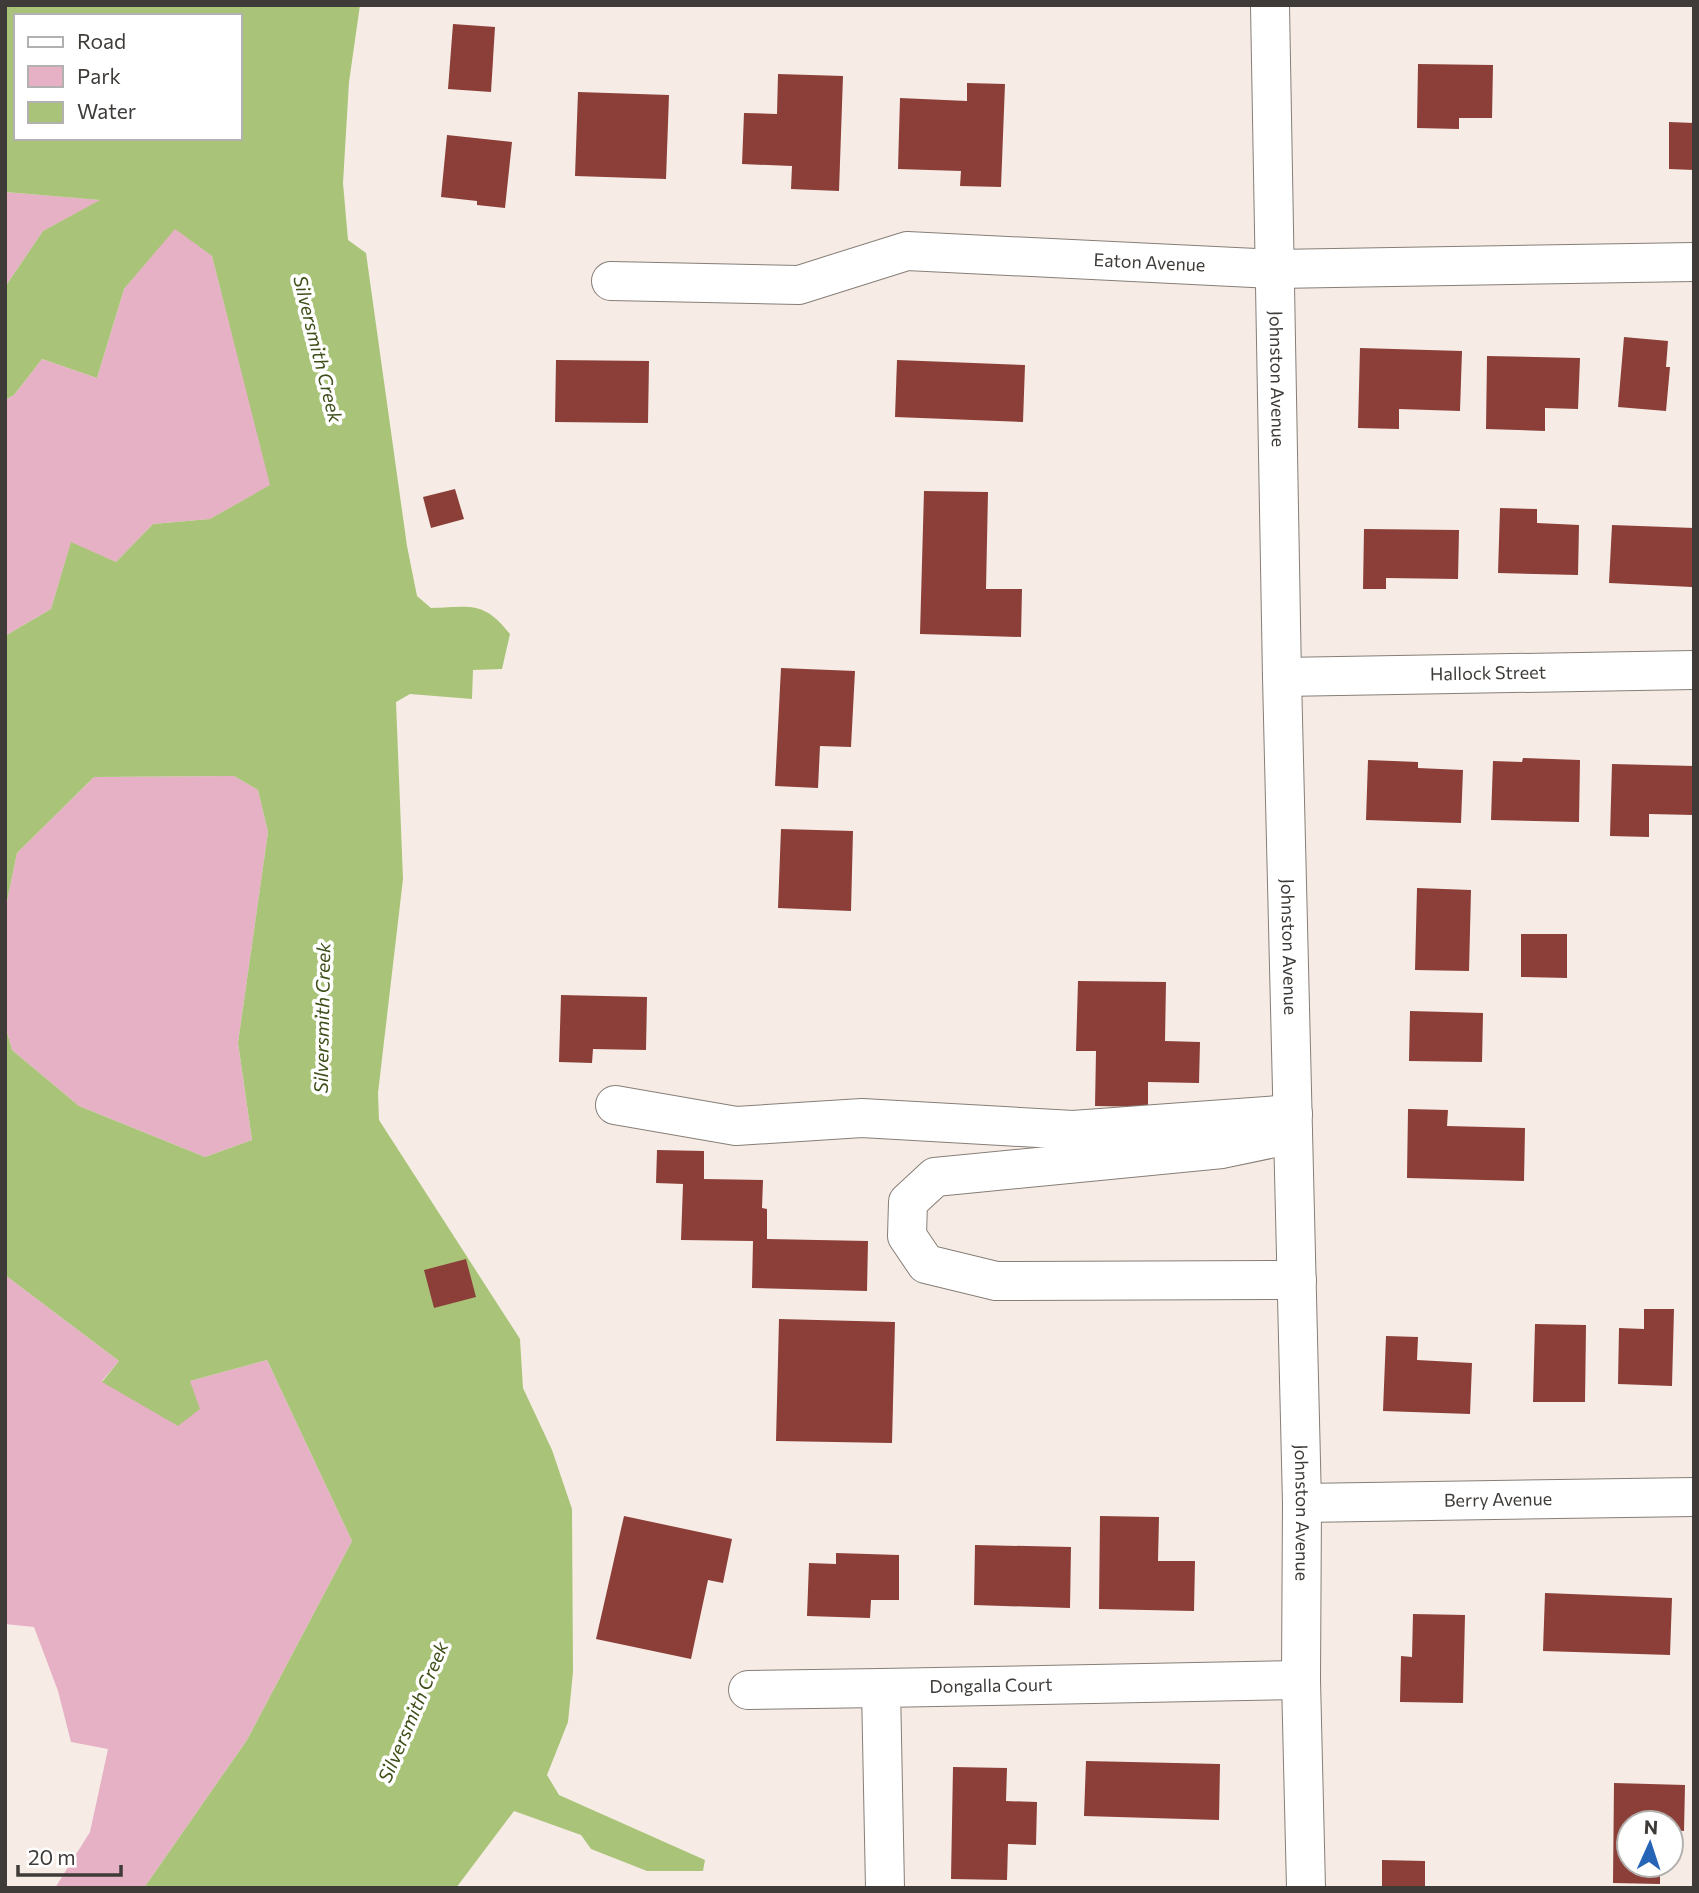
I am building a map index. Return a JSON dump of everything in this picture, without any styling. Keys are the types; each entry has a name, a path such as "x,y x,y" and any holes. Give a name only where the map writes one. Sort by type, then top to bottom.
{"street":[{"name":"Johnston Avenue","path":"1270,5 1282,677 1302,1503 1301,1680 1306,1888"},
{"name":"Eaton Avenue","path":"611,281 799,285 907,251 1275,269 1694,262"},
{"name":"Hallock Street","path":"1282,677 1694,670"},
{"path":"615,1105 736,1126 862,1118 1073,1130 1293,1124"},
{"path":"1293,1124 1222,1149 935,1177 908,1202 907,1236 926,1264 996,1280 1297,1280"},
{"name":"Berry Avenue","path":"1302,1503 1694,1497"},
{"name":"Dongalla Court","path":"748,1690 1301,1680"},
{"path":"881,1688 885,1888"}],"green space":[{"path":"5,192 101,200 43,231 5,287"},
{"path":"175,228 212,256 271,485 210,519 153,524 116,562 71,543 51,609 5,636 5,400 14,395 42,359 97,378 124,289"},
{"path":"234,776 258,790 268,832 238,1043 252,1140 205,1157 79,1106 12,1050 5,1025 5,911 17,853 94,777"},
{"path":"5,1275 119,1361 102,1381 190,1381 267,1360 352,1541 247,1740 144,1888 55,1888 90,1832 108,1749 71,1742 58,1691 34,1627 5,1624"}],"water":[{"name":"Silversmith Creek","path":"5,5 360,5 349,82 343,183 348,240 366,253 407,546 417,596 431,608 466,607 484,611 492,615 510,634 502,669 473,670 472,699 410,694 396,702 403,879 378,1093 379,1120 520,1339 523,1388 552,1450 572,1509 573,1672 568,1722 547,1775 559,1795 705,1860 703,1871 647,1871 591,1849 581,1835 514,1811 456,1888 144,1888 247,1740 352,1541 267,1360 190,1381 200,1409 178,1426 102,1382 119,1361 5,1275 5,1025 12,1050 79,1106 205,1157 252,1140 238,1043 268,832 258,790 234,776 94,777 17,853 5,911 5,636 51,609 71,542 116,562 153,524 210,519 270,485 212,256 175,229 124,289 97,378 42,359 14,395 5,400 5,287 43,231 100,200 5,192"}],"building":[{"path":"453,24 495,27 491,92 448,89"},
{"path":"1418,64 1493,65 1492,118 1459,118 1459,129 1417,128"},
{"path":"778,74 843,76 839,191 791,189 792,166 742,164 744,113 777,114"},
{"path":"967,83 1005,84 1001,187 960,186 961,171 898,169 900,98 967,101"},
{"path":"578,92 669,95 666,179 575,176"},
{"path":"1669,122 1694,123 1694,170 1669,169"},
{"path":"447,135 512,142 505,208 477,205 477,201 441,197"},
{"path":"1624,337 1668,341 1666,367 1670,367 1666,411 1618,407"},
{"path":"1360,348 1462,351 1460,411 1399,409 1399,429 1358,428"},
{"path":"1487,356 1580,358 1578,409 1545,408 1545,431 1486,429"},
{"path":"556,360 649,361 648,423 555,422"},
{"path":"897,360 1025,365 1023,422 895,417"},
{"path":"455,489 464,519 431,528 423,497"},
{"path":"924,491 988,492 986,589 1022,589 1021,637 920,634"},
{"path":"1500,508 1537,509 1537,523 1579,525 1578,575 1498,573"},
{"path":"1612,525 1694,528 1692,587 1609,583"},
{"path":"1364,529 1459,530 1458,579 1386,578 1386,589 1363,589"},
{"path":"781,668 855,671 851,747 820,746 818,788 775,786"},
{"path":"1523,758 1580,760 1579,822 1491,820 1493,761 1522,762"},
{"path":"1368,760 1418,762 1418,768 1463,770 1461,823 1366,820"},
{"path":"1612,764 1694,766 1694,815 1649,814 1649,837 1610,836"},
{"path":"781,829 853,831 851,911 778,908"},
{"path":"1417,888 1471,890 1469,971 1415,970"},
{"path":"1521,934 1567,934 1567,978 1521,977"},
{"path":"1078,981 1166,982 1165,1041 1200,1042 1199,1083 1148,1082 1148,1107 1095,1106 1096,1051 1076,1051"},
{"path":"561,995 647,997 646,1050 593,1049 592,1063 559,1062"},
{"path":"1410,1011 1483,1013 1482,1062 1409,1061"},
{"path":"1408,1109 1448,1110 1447,1126 1525,1128 1524,1181 1407,1178"},
{"path":"657,1150 704,1151 704,1179 763,1180 762,1208 767,1209 767,1239 868,1241 867,1291 752,1288 753,1241 681,1240 683,1184 656,1183"},
{"path":"466,1259 476,1297 434,1308 424,1270"},
{"path":"1644,1309 1674,1309 1672,1386 1618,1384 1619,1328 1644,1329"},
{"path":"779,1319 895,1322 892,1443 776,1441"},
{"path":"1535,1324 1586,1325 1585,1402 1533,1402"},
{"path":"1386,1336 1418,1337 1417,1360 1472,1363 1470,1414 1383,1411"},
{"path":"624,1516 732,1539 723,1583 708,1580 691,1659 596,1639"},
{"path":"1100,1516 1159,1517 1158,1561 1195,1561 1194,1611 1099,1609"},
{"path":"975,1545 1071,1547 1070,1608 974,1605"},
{"path":"836,1553 899,1555 899,1600 871,1600 870,1618 807,1616 809,1563 836,1564"},
{"path":"1545,1593 1672,1598 1670,1655 1543,1651"},
{"path":"1413,1614 1465,1615 1463,1703 1400,1702 1401,1656 1412,1657"},
{"path":"1086,1761 1220,1764 1219,1820 1084,1816"},
{"path":"953,1767 1007,1768 1006,1801 1037,1802 1036,1845 1008,1844 1007,1880 951,1879"},
{"path":"1614,1783 1685,1785 1684,1809 1615,1809 1615,1879 1660,1879 1660,1884 1613,1883"},
{"path":"1382,1860 1425,1861 1425,1888 1382,1888"}]}
